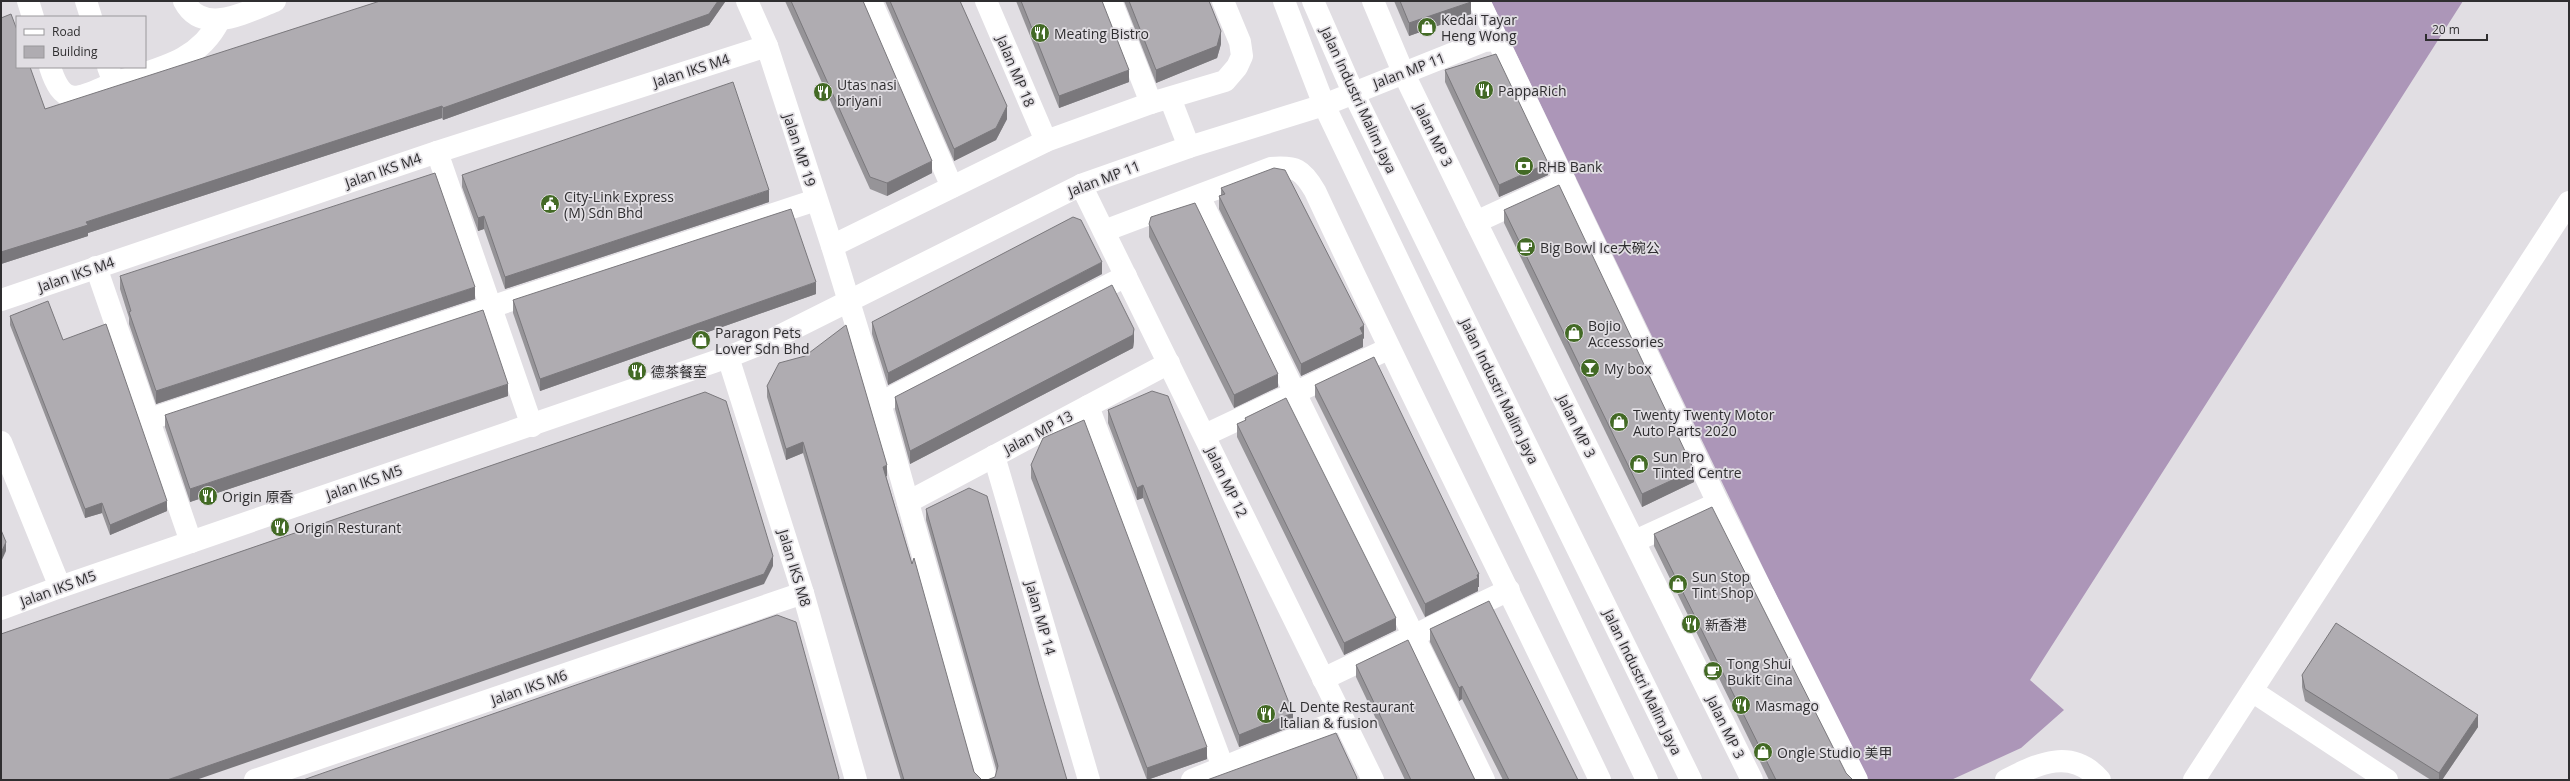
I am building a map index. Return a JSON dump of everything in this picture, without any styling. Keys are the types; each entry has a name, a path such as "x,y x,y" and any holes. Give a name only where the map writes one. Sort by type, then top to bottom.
{"street":[{"path":"28,1 33,16"},
{"path":"86,1 92,16"},
{"path":"184,1 187,7 198,16 219,21 275,1"},
{"name":"Jalan MP 19","path":"747,1 767,46 832,246 880,403 986,780"},
{"path":"871,1 952,188"},
{"name":"Jalan MP 18","path":"986,1 1046,140"},
{"path":"1110,1 1160,100 1189,146"},
{"path":"832,246 952,188 1046,140 1160,100 1225,81 1237,67 1242,56 1240,42 1223,1"},
{"name":"Jalan Industri Malim Jaya","path":"1284,1 1324,105 1647,780"},
{"name":"Jalan Industri Malim Jaya","path":"1313,1 1353,92 1691,780"},
{"name":"Jalan MP 3","path":"1373,1 1403,72 1752,780"},
{"path":"1479,1 1496,40 1565,181 1718,503 1857,780"},
{"path":"146,67 186,58 202,47 212,36 219,21"},
{"name":"Jalan MP 11","path":"728,357 772,339 1081,185 1189,146 1324,105 1403,72 1484,41 1496,40"},
{"name":"Jalan IKS M4","path":"1,300 437,152 767,46"},
{"path":"50,68 56,85 64,95 79,98 111,75 142,68"},
{"path":"437,152 489,306 532,426"},
{"path":"1104,231 1271,168 1288,166 1304,174 1315,191 1388,349 1509,590 1600,780"},
{"path":"1476,222 1565,181"},
{"name":"Jalan MP 12","path":"1081,185 1373,780"},
{"path":"1199,196 1484,780"},
{"path":"150,419 489,306 816,200"},
{"path":"2194,780 2569,202"},
{"path":"96,267 150,419 191,542"},
{"path":"880,403 1126,276"},
{"path":"1204,435 1388,349"},
{"name":"Jalan IKS M5","path":"1,609 60,587 532,426 728,357"},
{"name":"Jalan IKS M8","path":"728,357 803,593 856,780"},
{"name":"Jalan MP 13","path":"908,502 1169,362"},
{"path":"1088,406 1223,767"},
{"path":"1,442 60,587"},
{"name":"Jalan MP 14","path":"994,456 1089,780"},
{"path":"1635,541 1718,503"},
{"path":"1323,679 1509,590"},
{"name":"Jalan IKS M6","path":"255,780 803,593"},
{"path":"2252,691 2387,780"},
{"path":"1192,780 1343,719"},
{"path":"2006,780 2030,768 2053,760 2072,762 2093,772 2100,780"}],"shaded area":[{"path":"1491,1 2463,1 2030,680 2064,710 2021,748 1951,780 1865,780"}],"building":[{"path":"380,1 718,1 709,14 443,108 442,106 86,222 88,225 1,252 1,18 11,14 16,27 16,68 30,68 45,109"},
{"path":"791,1 863,1 932,161 887,183 870,177"},
{"path":"890,1 960,1 1007,106 996,128 954,149"},
{"path":"1021,1 1102,1 1129,70 1059,96"},
{"path":"1129,1 1209,1 1221,31 1217,46 1156,70"},
{"path":"1400,1 1471,1 1471,2 1409,23"},
{"path":"1496,54 1548,163 1499,185 1445,70"},
{"path":"733,82 769,190 505,277 484,216 478,218 462,175"},
{"path":"1274,168 1285,170 1364,325 1360,328 1363,334 1301,364 1219,196 1225,194 1221,188"},
{"path":"435,173 475,287 156,391 129,312 131,311 120,276"},
{"path":"1559,185 1694,470 1642,494 1504,210"},
{"path":"1195,203 1278,374 1234,395 1149,224 1151,217"},
{"path":"791,209 816,282 540,379 513,300"},
{"path":"1073,217 1081,220 1102,262 888,373 872,322"},
{"path":"1112,285 1134,329 1133,335 910,451 895,397"},
{"path":"48,301 63,340 106,324 167,501 110,525 102,503 85,509 10,316"},
{"path":"483,310 508,384 190,489 165,415"},
{"path":"846,325 887,465 883,467 912,564 914,558 974,772 982,780 904,780 803,442 786,449 767,386 779,363 805,356"},
{"path":"1374,357 1479,574 1477,575 1478,578 1425,604 1315,385"},
{"path":"1152,391 1168,396 1293,713 1239,735 1143,485 1137,488 1108,410"},
{"path":"705,392 726,401 773,556 764,574 167,780 1,780 1,634"},
{"path":"1286,398 1396,618 1344,643 1237,424 1246,420 1245,418"},
{"path":"1084,420 1207,747 1147,768 1031,465 1043,438"},
{"path":"969,488 987,496 1067,780 987,780 995,777 998,766 926,509"},
{"path":"1712,507 1846,773 1853,780 1776,780 1654,534"},
{"path":"1,530 6,542 1,553"},
{"path":"1489,601 1578,780 1509,780 1462,686 1459,688 1430,629"},
{"path":"777,615 796,622 839,778 838,780 303,780"},
{"path":"2336,623 2478,715 2439,773 2305,689 2302,675"},
{"path":"1408,640 1475,780 1411,780 1356,665"},
{"path":"1336,733 1357,778 1356,780 1207,780"}],"place":[{"name":"Kedai Tayar Heng Wong","path":"1427,27"},
{"name":"Meating Bistro","path":"1040,33"},
{"name":"PappaRich","path":"1484,90"},
{"name":"Utas nasi briyani","path":"823,92"},
{"name":"RHB Bank","path":"1524,166"},
{"name":"City-Link Express (M) Sdn Bhd","path":"550,204"},
{"name":"Big Bowl Ice大碗公","path":"1526,247"},
{"name":"Bojio Accessories","path":"1574,333"},
{"name":"Paragon Pets Lover Sdn Bhd","path":"701,340"},
{"name":"My box","path":"1590,368"},
{"name":"德茶餐室","path":"637,371"},
{"name":"Twenty Twenty Motor Auto Parts 2020","path":"1619,422"},
{"name":"Sun Pro Tinted Centre","path":"1639,464"},
{"name":"Origin 原香","path":"208,496"},
{"name":"Origin Resturant","path":"280,527"},
{"name":"Sun Stop Tint Shop","path":"1678,584"},
{"name":"新香港","path":"1691,624"},
{"name":"Tong Shui Bukit Cina","path":"1713,671"},
{"name":"Masmago","path":"1741,705"},
{"name":"AL Dente Restaurant ltalian & fusion","path":"1266,714"},
{"name":"Ongle Studio 美甲","path":"1763,752"}]}
